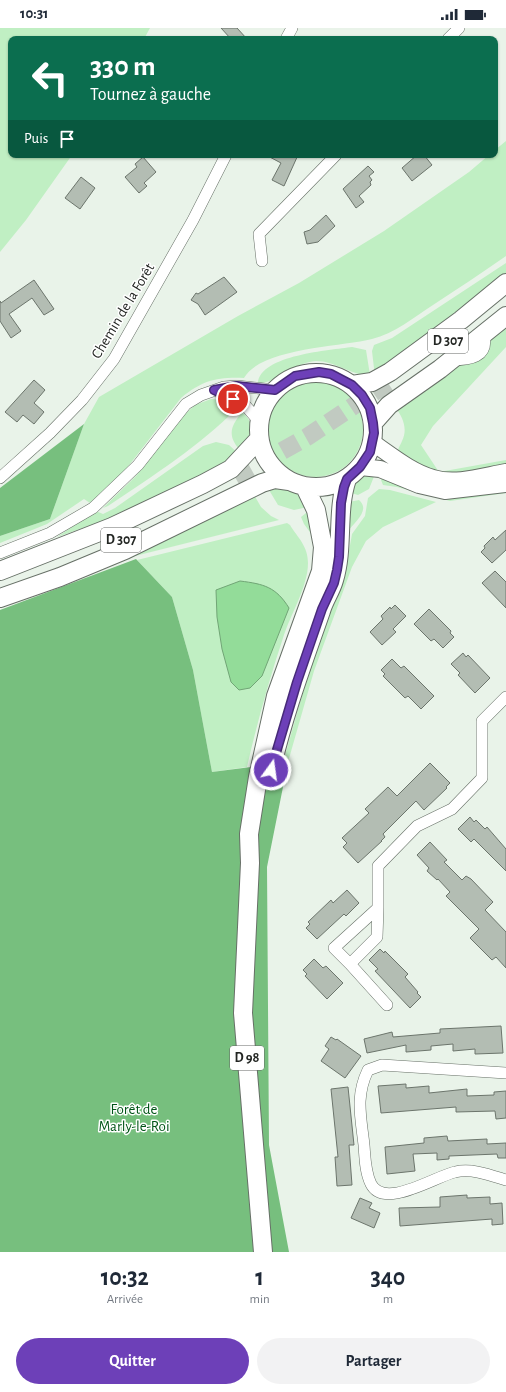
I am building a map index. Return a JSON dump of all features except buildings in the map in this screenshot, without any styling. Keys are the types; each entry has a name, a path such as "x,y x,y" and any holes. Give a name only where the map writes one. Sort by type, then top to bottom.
{"main road":[{"path":"352,385 372,382 390,372 461,320 506,283"},
{"name":"D 307","path":"506,295 390,386 447,350 506,304"},
{"path":"373,423 389,405 452,360 506,316"},
{"path":"0,598 60,577 125,550 262,483 275,480 297,484 320,488 334,485 354,473 370,452 373,423 366,402 352,385 336,376 319,372 295,376 275,390 265,404 259,421 259,439 265,456 275,470 297,484"},
{"path":"0,571 112,527 209,481 231,469 259,439"},
{"name":"D 98","path":"250,863 275,755 322,609 334,583 339,557 341,503 354,473"},
{"name":"D 307","path":"0,583 49,565 125,532 236,480 143,530 82,557 0,589"},
{"name":"D 98","path":"263,1252 243,1013 250,863 249,834 258,777 276,696 295,639 315,593 321,571 323,547 316,510 297,484"}],"street":[{"path":"451,36 459,28"},
{"name":"Chemin de la Forêt","path":"0,478 50,433 82,400 114,359 193,220 224,158"},
{"path":"262,261 259,234 333,158"},
{"path":"0,553 50,533 93,508 138,465 186,404 201,395 214,390 237,386 275,390"},
{"path":"214,390 244,404 259,421"},
{"path":"372,443 416,471 433,478 462,480 506,472"},
{"path":"354,473 380,469 419,486 445,491 506,484"},
{"path":"350,964 377,937 378,866 417,826 452,808 482,778 482,721 506,697"},
{"path":"378,908 334,948 387,1005"},
{"path":"506,1073 382,1065 368,1070 362,1082 359,1096 366,1166 371,1185 380,1192 392,1195 455,1172 462,1171 470,1171 506,1180"}],"shaded area":[{"path":"0,28 150,28 146,36 8,36 8,158 70,158 26,220 0,252"},
{"path":"506,141 506,256 411,320 380,337 358,342 302,350 267,360 253,368 244,378 226,378 203,383 181,398 120,477 90,503 84,499 47,524 0,543 0,536 50,519 84,424 99,397 238,316 299,283 384,231 469,172 485,158 498,158 498,148"},
{"path":"506,263 506,273 375,377 372,351 374,345 392,338"},
{"path":"506,324 506,347 433,426 421,445 439,472 506,460 506,466 465,474 437,473 398,453 404,437 405,428 404,423 395,407"},
{"path":"352,347 366,350 370,375 363,375 330,363 316,361 300,365 272,380 258,383 262,374 271,366 283,360 314,352"},
{"path":"315,381 333,385 342,389 349,395 355,402 359,411 363,429 359,447 355,456 349,463 342,469 333,473 315,477 297,473 288,469 281,463 275,456 271,447 267,429 271,411 275,402 281,395 288,389 297,385"},
{"path":"211,399 226,400 238,407 208,435 176,460 103,508 136,476 182,417 195,405"},
{"path":"242,412 250,422 251,431 247,440 239,449 233,439 232,430 235,422"},
{"path":"216,442 229,445 240,455 115,517 57,537 96,511 103,514 115,508 203,446"},
{"path":"367,474 375,474 369,489 358,495 351,493 357,480"},
{"path":"383,475 506,489 506,493 450,501 397,487 383,485 381,480"},
{"path":"266,485 286,488 295,492 308,507 294,510 278,505"},
{"path":"379,489 390,490 436,502 383,527 366,541 352,567 314,671 288,762 284,759 313,657 328,616 344,579 352,534 365,516 368,498"},
{"path":"253,493 261,507 271,516 279,520 131,557"},
{"path":"359,500 363,508 362,512 348,531 349,502"},
{"path":"306,513 310,513 312,535 301,517"},
{"path":"287,523 299,538 308,557 305,582 286,629 278,654 259,718 247,767 212,772 193,670 172,597 137,560"},
{"path":"240,581 263,585 269,588 279,595 289,608 262,676 250,688 239,690 231,682 222,649 217,617 216,590"}],"green space":[{"path":"84,424 50,519 0,536 0,488"},
{"name":"Forêt de Marly-le-Roi","path":"136,559 172,597 193,670 212,772 251,767 284,759 288,762 267,867 269,1145 289,1252 0,1252 0,610"}],"tunnel":[{"path":"235,477 307,437 388,383"}],"route":[{"path":"233,399 214,390 224,387 237,386 275,390 284,382 295,376 319,372 331,374 342,378 362,395 370,408 373,423 374,433 370,452 366,460 347,479 344,487 341,503 339,557 334,583 322,609 297,682 271,770"}]}
